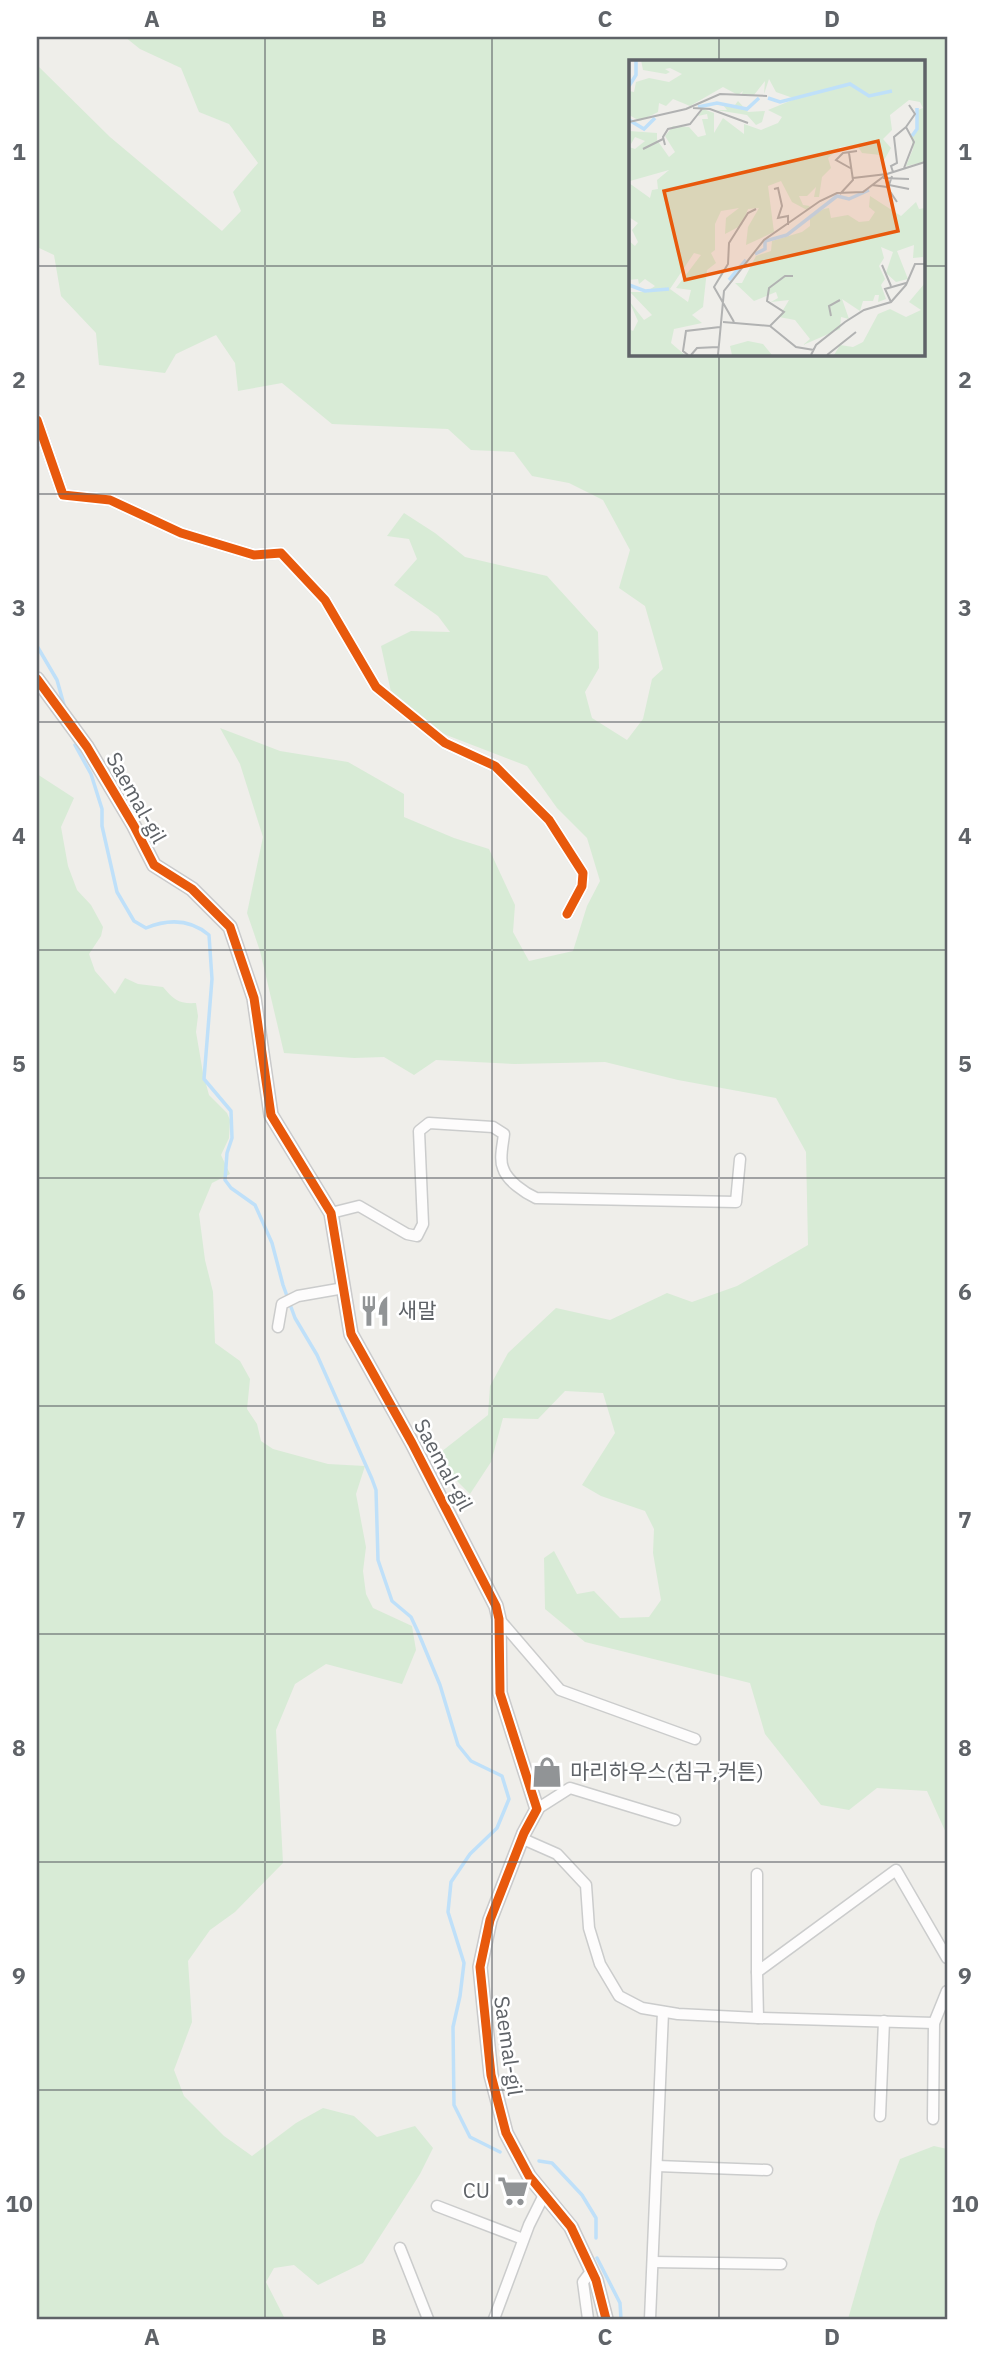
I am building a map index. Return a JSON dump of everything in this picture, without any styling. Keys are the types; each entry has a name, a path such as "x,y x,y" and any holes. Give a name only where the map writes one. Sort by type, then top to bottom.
{"street":[{"path":"37,420 63,495 110,500 181,533 254,555 281,553 325,600 376,687 445,743 495,766 549,820 583,873 582,886 567,914"},
{"name":"Saemal-gil","path":"37,679 87,747 134,825 154,865 192,889 230,927 254,998 271,1115 331,1213 351,1334 418,1454 496,1606 499,1619 500,1693 537,1809 490,1920 480,1968 491,2075 506,2133 529,2176 571,2227 596,2280 606,2319"},
{"path":"331,1213 359,1206 407,1234 417,1236 423,1224 419,1131 429,1123 493,1127 504,1134 504,1171 525,1193 536,1198 736,1202 740,1159"},
{"path":"278,1327 282,1304 295,1298 344,1288"},
{"path":"499,1619 559,1690 695,1740"},
{"path":"537,1809 570,1788 675,1820"},
{"path":"523,1839 556,1854 586,1885 589,1928 600,1964 619,1996 642,2008 663,2012 758,2018 934,2024"},
{"path":"757,1972 896,1870 947,1958"},
{"path":"757,1874 758,2018"},
{"path":"933,2119 934,2024 947,1991"},
{"path":"650,2319 663,2012"},
{"path":"880,2116 884,2021"},
{"path":"656,2166 767,2170"},
{"path":"494,2319 523,2239 544,2194"},
{"path":"437,2206 523,2239"},
{"path":"400,2248 428,2319"},
{"path":"653,2262 781,2264"},
{"path":"588,2319 583,2283 592,2270"}],"green space":[{"path":"125,37 947,37 947,1835 927,1791 877,1788 849,1810 821,1805 765,1734 750,1683 585,1642 545,1609 544,1558 554,1551 577,1594 594,1591 620,1618 649,1617 661,1600 653,1553 654,1529 645,1511 601,1496 582,1485 615,1433 603,1393 565,1391 538,1419 503,1418 491,1462 470,1494 448,1472 441,1452 488,1415 490,1386 508,1353 556,1308 610,1320 667,1293 692,1302 737,1286 808,1245 806,1152 776,1098 678,1080 605,1062 515,1064 436,1060 414,1075 384,1057 354,1058 284,1053 260,951 247,913 263,837 240,764 220,728 280,751 348,762 404,794 404,817 489,849 515,905 513,932 529,961 573,951 587,906 600,881 587,838 557,808 527,766 436,731 391,692 381,646 411,631 450,632 438,616 394,585 417,559 409,539 387,536 404,513 465,557 547,576 598,632 599,668 585,692 592,718 627,740 643,719 652,679 663,669 645,606 619,588 630,550 603,500 569,483 532,476 514,452 471,450 448,429 332,424 282,383 238,391 235,363 216,335 176,354 165,373 99,365 96,333 61,296 54,255 37,247 37,65 110,137 222,231 241,211 233,192 258,163 229,124 199,112 181,68 140,49"},
{"path":"37,774 74,798 61,827 68,866 77,890 91,905 103,927 101,936 89,954 95,971 115,994 125,978 138,984 163,987 177,1000 196,1003 196,1032 209,1095 227,1113 230,1120 229,1138 221,1155 230,1174 212,1183 199,1214 205,1260 213,1292 215,1343 240,1361 250,1379 247,1409 257,1424 261,1441 273,1449 328,1464 365,1466 356,1494 366,1547 363,1571 366,1594 373,1608 412,1626 416,1650 402,1684 326,1664 295,1684 276,1730 283,1863 235,1912 210,1930 188,1961 192,2022 174,2070 184,2096 224,2136 252,2156 296,2123 323,2108 354,2116 377,2137 415,2126 433,2148 420,2174 363,2263 318,2285 294,2265 274,2268 266,2282 285,2319 37,2319"},
{"path":"934,2146 947,2149 947,2319 848,2319 876,2222 900,2159"}],"waterway":[{"path":"37,646 57,680 64,705"},
{"path":"75,745 91,774 102,809 102,826 117,892 134,921 146,928 162,923 187,923 209,935 212,979 204,1079 231,1111 232,1138 227,1153 225,1180 231,1188 255,1205 272,1243 295,1318 317,1355 372,1479 376,1490 378,1560 392,1601 411,1617 418,1632 440,1685 458,1745 471,1761 502,1776 509,1799 497,1828 470,1854 451,1882 448,1912 464,1963 453,2027 454,2105 470,2137 500,2152"},
{"path":"539,2161 552,2163 582,2195 596,2218 596,2238"},
{"path":"597,2258 620,2303 621,2319"}],"cycle path":[{"path":"37,420 63,495 110,500 181,533 254,555 281,553 325,600 376,687 445,743 495,766 549,820 583,873 582,886 567,914"},
{"path":"37,679 87,747 154,865 192,889 230,927 254,998 271,1115 331,1213 351,1334 412,1443 496,1606 499,1619 500,1693 537,1809 524,1833 490,1920 480,1967 491,2075 506,2133 529,2176 571,2227 596,2280 606,2319"}],"place":[{"name":"새말","path":"375,1311"},
{"name":"마리하우스(침구,커튼)","path":"547,1772"},
{"name":"CU","path":"513,2191"}]}
